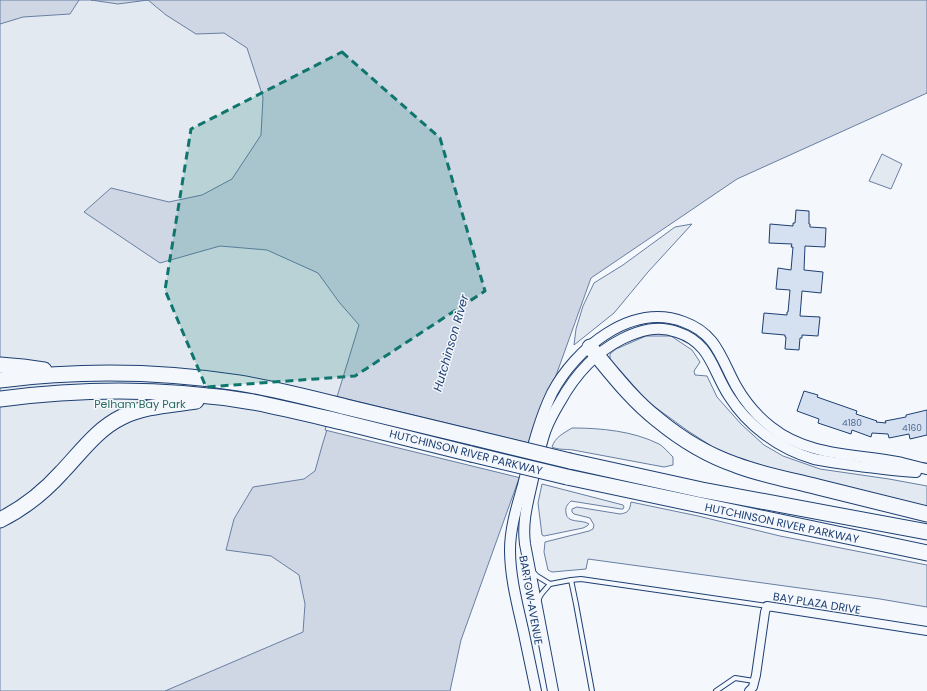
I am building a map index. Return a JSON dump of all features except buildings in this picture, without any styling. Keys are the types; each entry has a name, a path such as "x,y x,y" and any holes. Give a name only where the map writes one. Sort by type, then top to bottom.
{"highway":[{"path":"594,351 627,390 650,413 678,435 711,454 735,465 765,474 927,514"},
{"path":"0,365 66,374"},
{"name":"HUTCHINSON RIVER PARKWAY","path":"0,380 66,374 118,373 170,375 256,387 307,397 570,461 657,480 927,532"},
{"name":"HUTCHINSON RIVER PARKWAY","path":"0,399 62,393 114,391 168,392 253,402 296,411 567,477 927,553"},
{"path":"0,520 34,499 51,484 96,434 117,419 134,412 150,408 219,397"}],"street":[{"path":"532,467 551,417 564,394 588,363 594,351 610,346 641,331 660,328 679,332 697,342 710,359 725,390 742,414 761,432 782,446 806,456 830,462 899,471 927,471"},
{"name":"BARTOW AVENUE","path":"532,467 525,515 525,544 553,691"},
{"name":"BARTOW AVENUE","path":"532,467 513,525 510,551 513,579 536,691"},
{"name":"BAY PLAZA DRIVE","path":"749,691 753,687 767,606 927,631"}],"lane":[{"path":"525,515 533,573 550,584"},
{"path":"547,662 549,654 539,598 550,584 581,579 767,606"},
{"path":"571,580 592,691"},
{"path":"716,691 735,678 754,681"}],"highlighted area":[{"path":"342,52 440,138 485,291 355,376 206,387 165,290 191,129"}],"green space":[{"name":"Pelham Bay Park","path":"0,0 504,0 372,467 286,691 0,691"},
{"path":"882,154 902,164 891,189 869,181"},
{"path":"692,224 648,272 614,313 574,345 576,329 583,306 594,283 623,265 675,227"},
{"path":"646,336 671,336 692,350 700,362 694,371 695,375 707,376 717,397 741,424 764,445 783,456 820,469 927,486 927,508 797,476 745,461 713,447 648,402 610,361 610,354 616,349"},
{"path":"572,428 617,431 639,436 665,448 673,457 673,465 664,467 552,447 558,438"},
{"path":"542,484 623,505 624,507 621,509 571,501 566,508 569,519 589,524 583,528 544,536 542,535 538,503"},
{"path":"631,502 698,516 780,536 927,565 927,607 880,599 588,559 586,569 552,572 548,570 544,552 545,542 593,529 594,525 590,518 574,514 572,509 577,507 620,514 628,511"}],"water":[{"path":"0,0 79,0 70,14 23,17 0,24"},
{"path":"91,0 148,0 118,4"},
{"name":"Hutchinson River","path":"148,0 927,0 927,93 737,179 591,278 461,640 450,691 165,691 303,632 305,604 299,575 271,556 226,550 234,519 253,487 304,479 315,471 359,325 339,302 318,273 267,250 220,246 160,263 84,212 111,188 169,202 202,195 232,179 261,135 263,97 247,48 224,33 196,34 166,15"}],"pier":[{"path":"335,396 533,444 521,478 325,430"}]}
